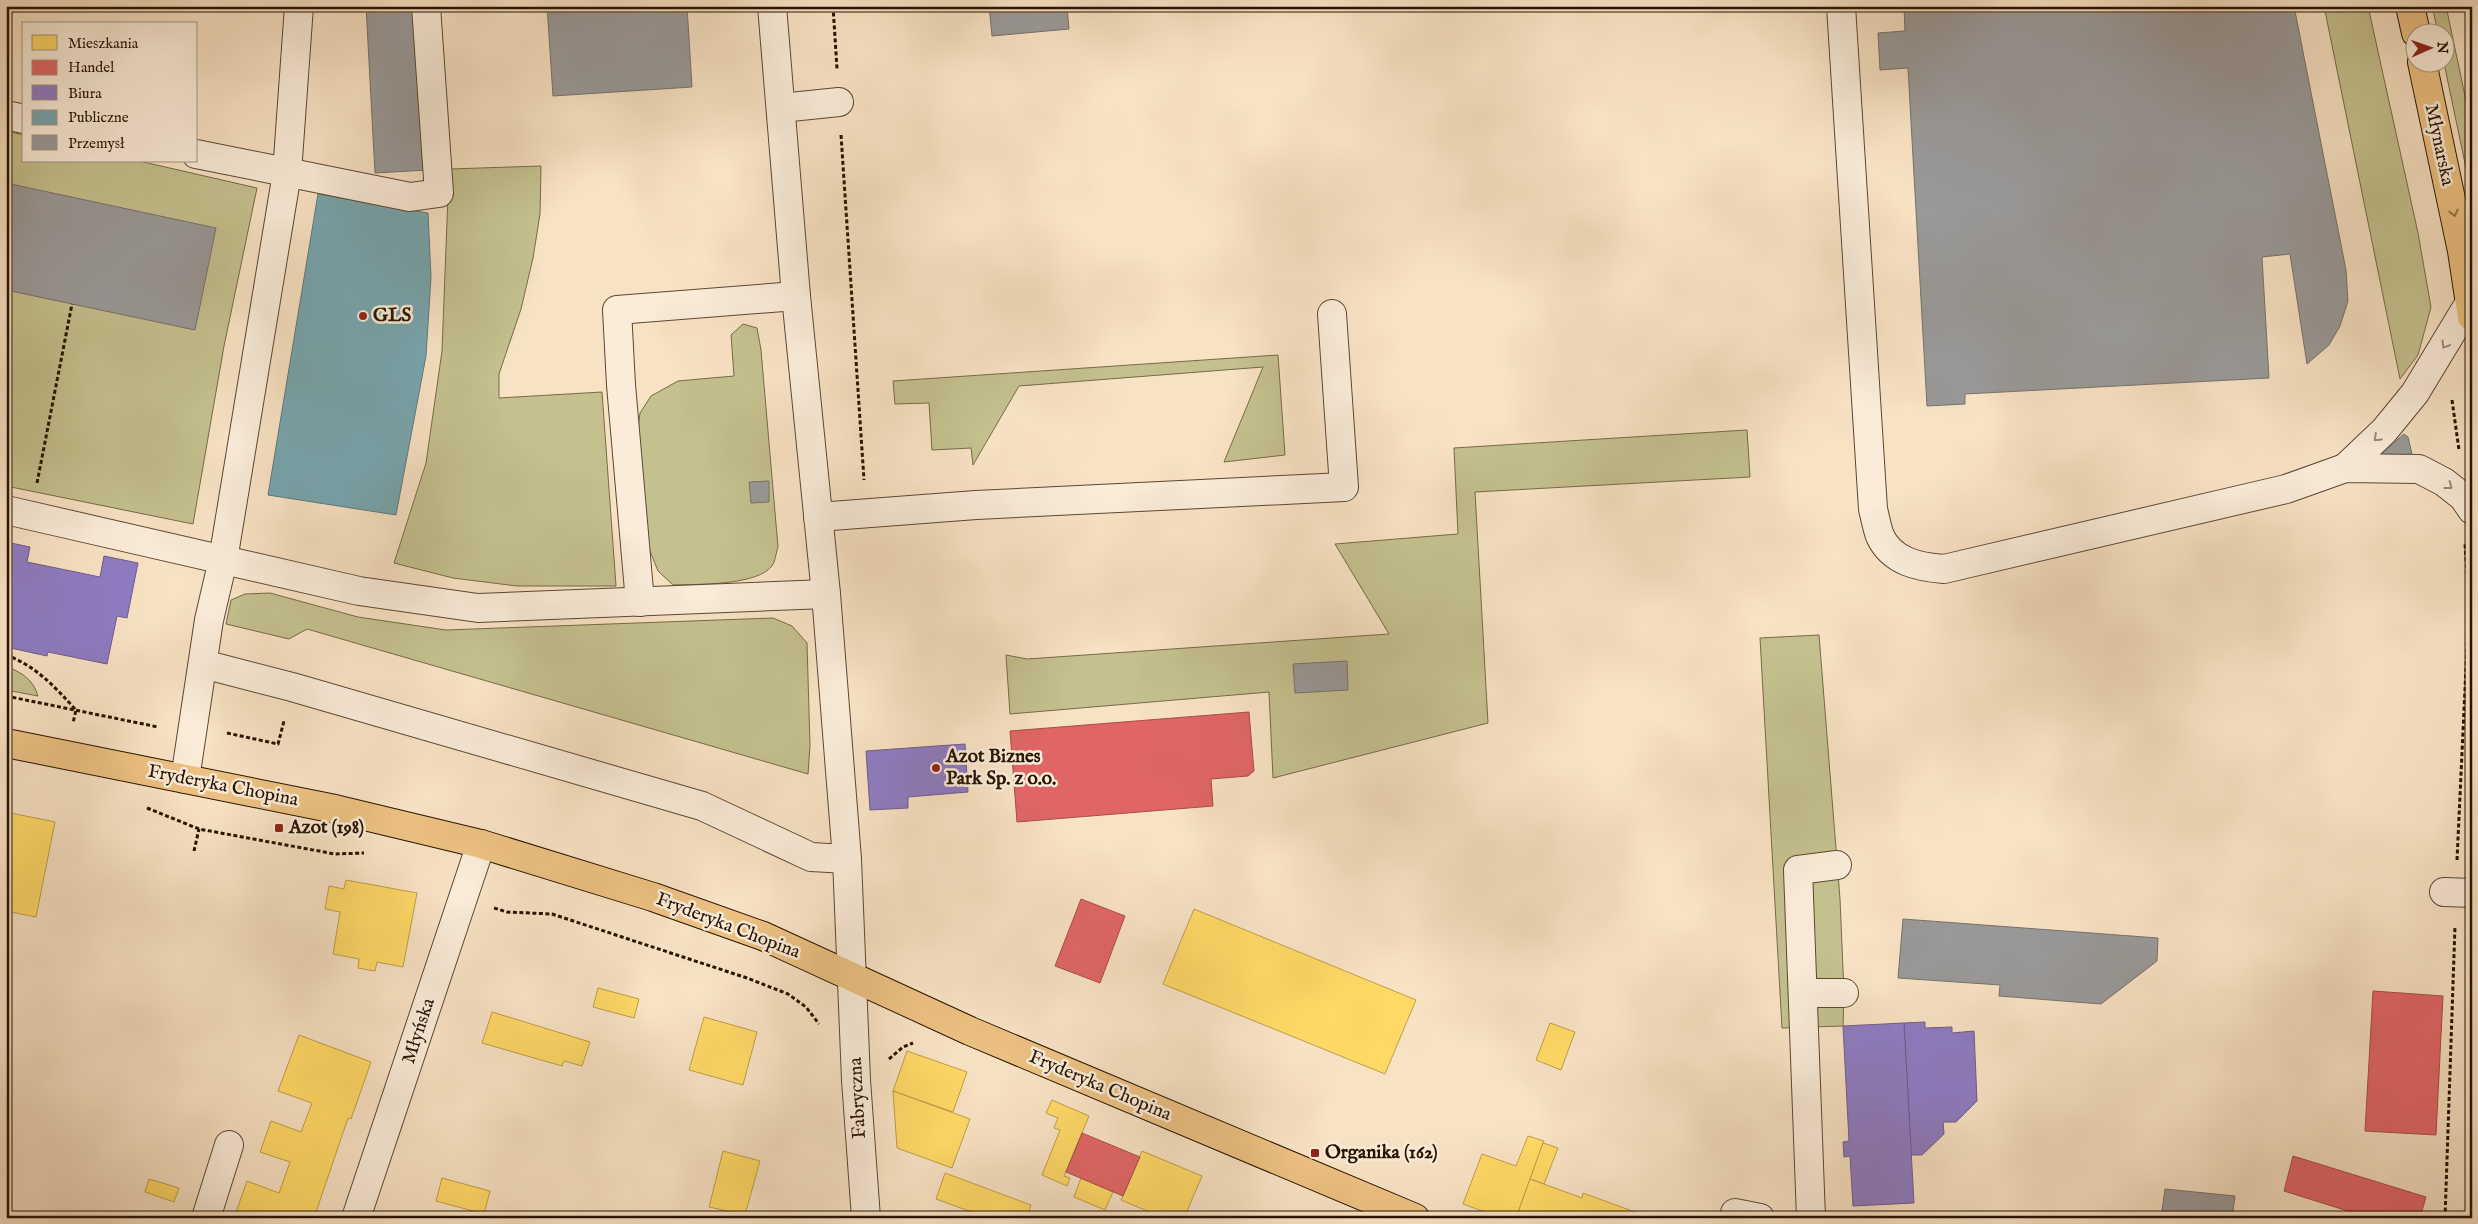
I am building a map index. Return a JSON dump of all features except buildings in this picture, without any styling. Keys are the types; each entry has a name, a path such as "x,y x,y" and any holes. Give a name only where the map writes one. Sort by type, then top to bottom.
{"main road":[{"path":"2410,6 2414,22"},
{"name":"Młynarska","path":"2424,72 2462,250 2471,310"},
{"name":"Fryderyka Chopina","path":"6,743 335,809 481,844 653,897 763,936 970,1031 1415,1218"}],"street":[{"path":"186,779 209,620 223,560 287,173 299,6"},
{"path":"198,154 410,196 439,193 426,6"},
{"name":"Fabryczna","path":"772,6 796,296 826,594 848,860 854,979 856,1080 866,1218"},
{"path":"1841,6 1873,509 1880,537 1896,556 1918,567 1944,569 2286,489 2345,468 2419,469 2444,482 2467,504"},
{"path":"781,108 839,102"},
{"path":"6,116 22,119"},
{"path":"640,602 622,395 617,310 796,296"},
{"path":"2345,468 2384,431 2415,393 2471,310"},
{"path":"818,517 976,505 1344,487 1332,314"},
{"path":"18,512 358,591 478,608 826,594"},
{"path":"203,664 292,687 702,806 811,858 848,860"},
{"name":"Młyńska","path":"356,1218 481,844"},
{"path":"1812,1218 1798,870 1837,865"},
{"path":"1804,994 1844,993"},
{"path":"206,1218 228,1145"}],"path":[{"path":"833,6 866,513"},
{"path":"18,512 72,304"},
{"path":"2446,1218 2468,603 2467,504 2452,399"},
{"path":"6,655 23,661 41,673 76,710 72,729"},
{"path":"143,807 199,829 335,854"},
{"path":"194,851 199,829"},
{"path":"463,899 507,912 552,914 747,978 788,994 806,1007 820,1025 822,1031"},
{"path":"887,1061 903,1047 914,1043"}],"shaded area":[{"path":"2324,6 2368,6 2418,233 2431,307 2418,355 2400,379"},
{"path":"2432,6 2446,6 2449,22 2436,22"},
{"path":"2456,53 2472,129 2472,197 2446,72 2456,72"},
{"path":"6,131 22,135 22,162 143,162 257,188 224,346 193,524 6,486"},
{"path":"541,166 540,214 533,258 521,309 499,374 499,398 602,392 616,586 517,586 453,578 394,563 426,463 442,351 449,169"},
{"path":"743,324 757,328 761,350 778,547 775,560 772,566 764,573 740,581 673,585 658,571 646,541 637,436 640,413 651,396 678,381 734,376 731,335"},
{"path":"1278,355 1285,455 1224,462 1263,367 1019,386 973,465 971,448 932,450 929,403 895,404 893,381"},
{"path":"1747,430 1750,477 1475,492 1488,723 1273,778 1269,692 1010,714 1006,655 1027,659 1389,634 1335,544 1458,534 1454,448"},
{"path":"270,593 358,617 446,630 773,618 792,626 807,643 810,745 808,774 307,629 289,639 226,624 231,600 245,594"},
{"path":"1819,635 1840,899 1844,993 1843,1026 1782,1028 1760,638"},
{"path":"6,666 26,677 33,685 38,696 6,690"}],"place":[{"name":"GLS","path":"363,316"},
{"name":"Azot Biznes Park Sp. z o.o.","path":"936,768"},
{"name":"Azot (198)","path":"279,828"},
{"name":"Organika (162)","path":"1315,1153"}]}
